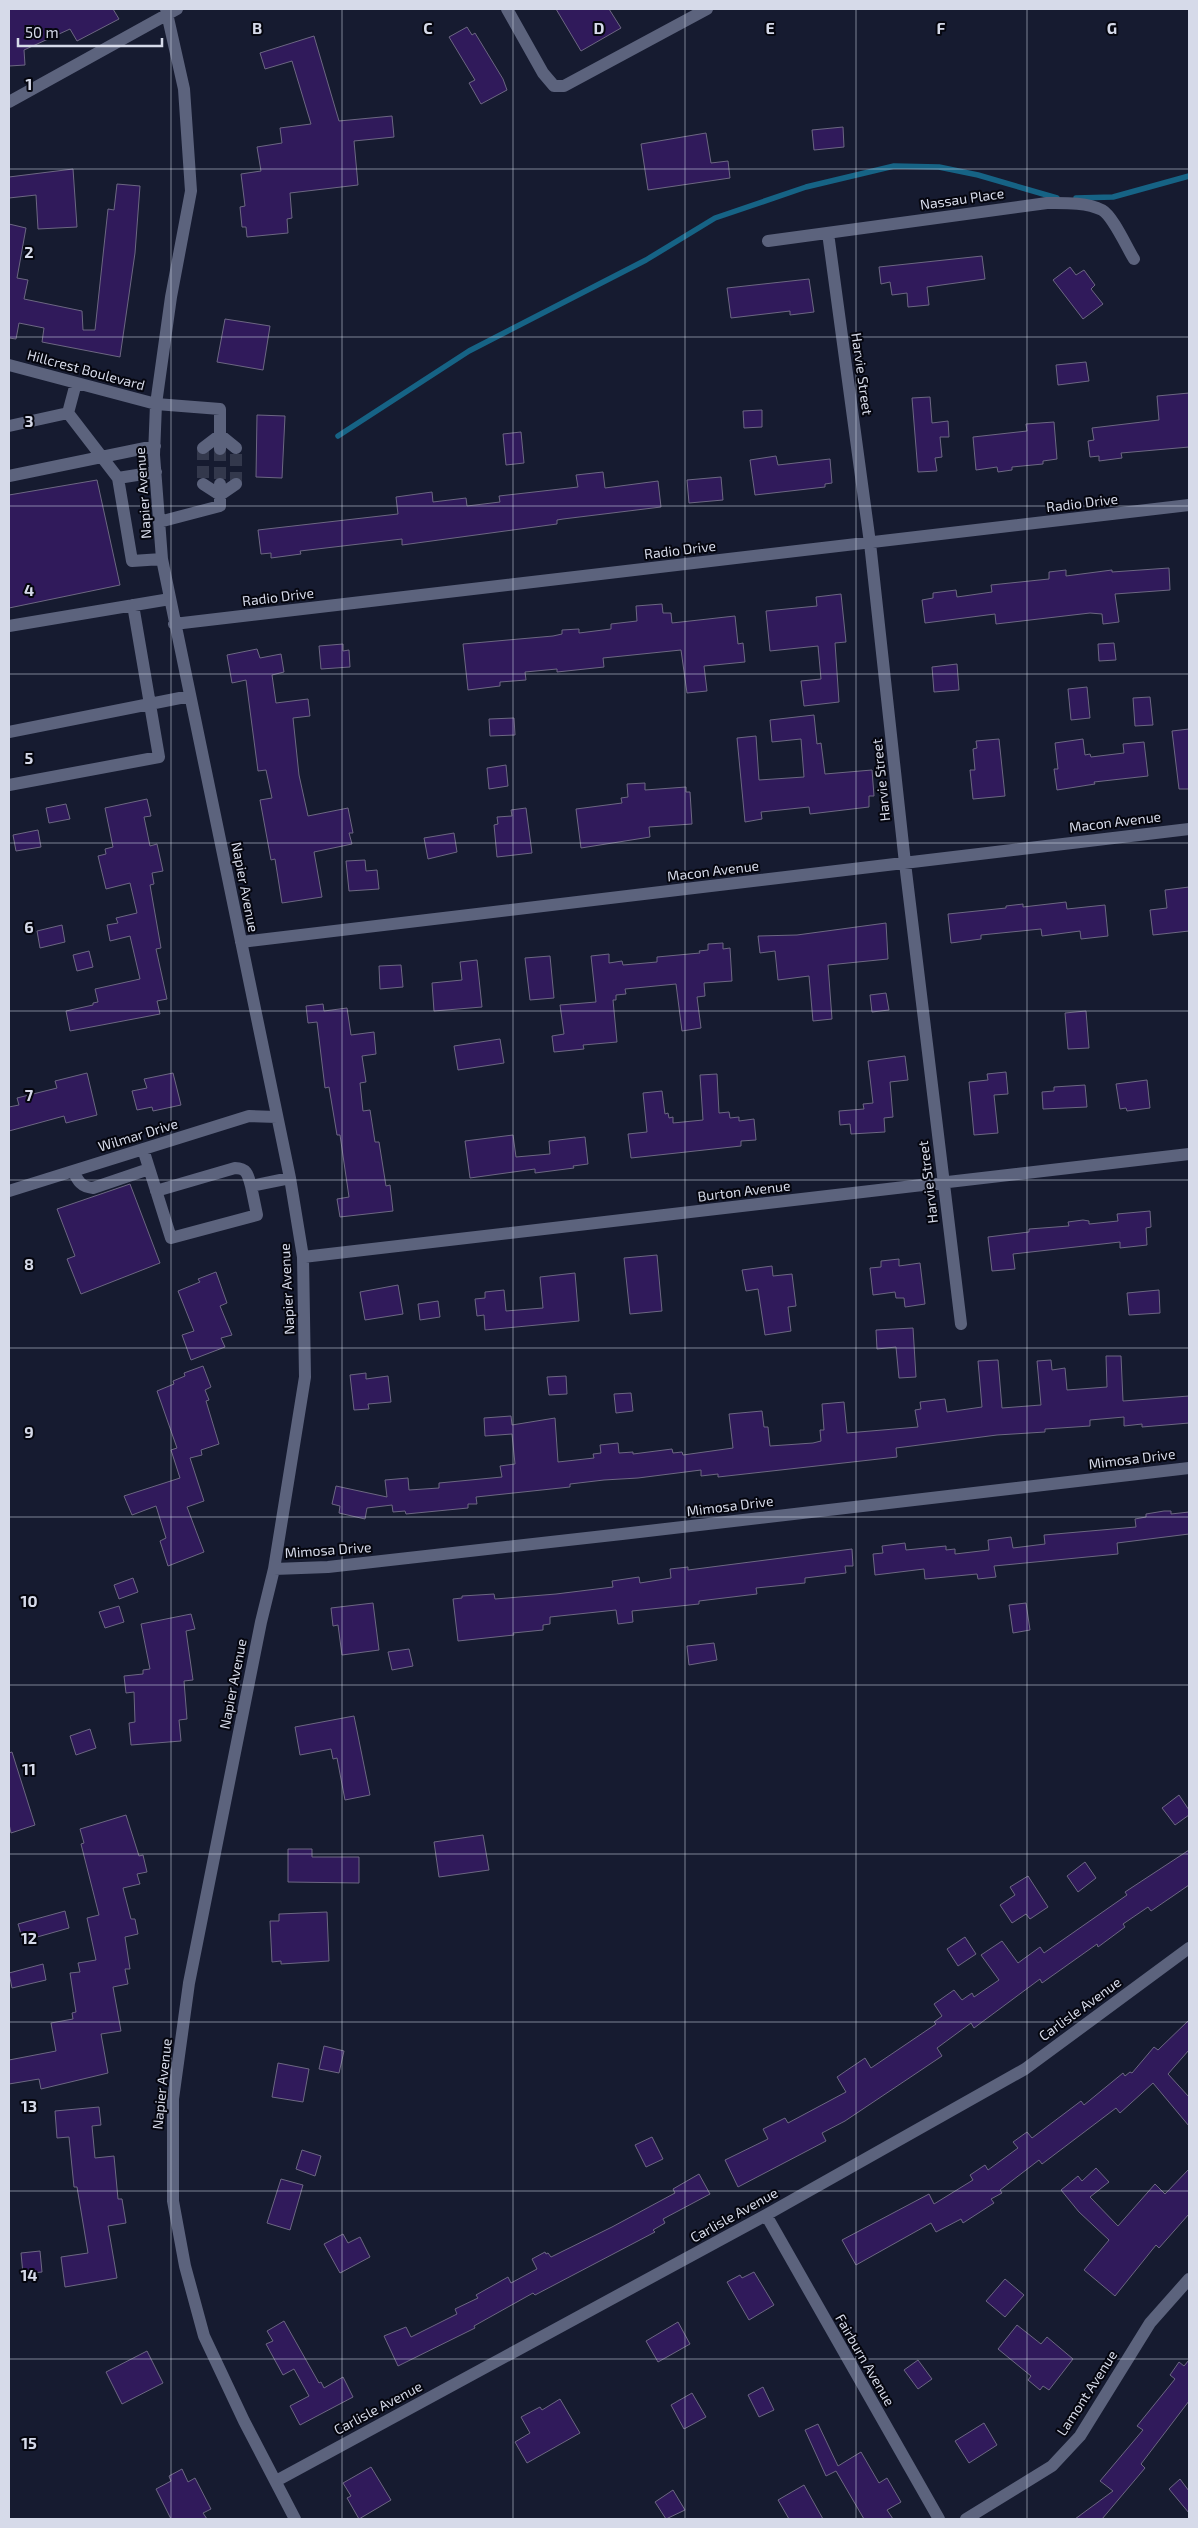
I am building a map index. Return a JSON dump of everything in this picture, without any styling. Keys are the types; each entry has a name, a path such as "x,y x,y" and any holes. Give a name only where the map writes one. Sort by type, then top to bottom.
{"street":[{"path":"507,9 543,74 554,86 564,86 707,9"},
{"path":"9,102 171,11"},
{"name":"Napier Avenue","path":"171,11 184,90 191,191 172,297 156,404 154,446 162,559 290,1178 303,1257 304,1396 274,1569 261,1622 189,1983 173,2099 171,2154 173,2201 185,2266 204,2336 244,2420 295,2519"},
{"name":"Nassau Place","path":"768,241 1047,203 1067,202 1102,210 1134,259"},
{"name":"Harvie Street","path":"828,233 870,543 905,863 960,1324"},
{"name":"Hillcrest Boulevard","path":"9,365 156,404 220,409 220,435"},
{"path":"68,413 76,383"},
{"path":"9,426 68,413"},
{"path":"68,413 118,478 132,561 162,559"},
{"path":"220,435 236,448"},
{"path":"203,448 220,435"},
{"path":"220,435 220,449"},
{"path":"9,476 154,446"},
{"path":"118,478 156,472"},
{"path":"203,484 220,490 236,484"},
{"path":"159,522 220,506 220,490"},
{"name":"Radio Drive","path":"174,624 1189,505"},
{"path":"9,626 170,599"},
{"path":"9,785 159,757 133,605"},
{"path":"9,732 190,696"},
{"name":"Macon Avenue","path":"241,942 1189,829"},
{"name":"Wilmar Drive","path":"9,1190 249,1116 277,1117"},
{"path":"143,1149 149,1169 156,1191 171,1238 257,1215 247,1172 242,1168 234,1168 156,1191"},
{"name":"Burton Avenue","path":"303,1257 1189,1154"},
{"path":"72,1171 78,1182 85,1187 93,1188 149,1169"},
{"path":"251,1186 290,1178"},
{"name":"Mimosa Drive","path":"274,1569 328,1567 1189,1468"},
{"name":"Carlisle Avenue","path":"276,2481 766,2215 1025,2069 1189,1948"},
{"name":"Fairburn Avenue","path":"766,2215 938,2519"},
{"name":"Lamont Avenue","path":"966,2519 1052,2466 1080,2436 1150,2323 1189,2279"}],"building":[{"path":"9,9 113,9 119,19 77,41 70,29 24,50 25,65 9,66"},
{"path":"556,9 609,9 621,28 581,51"},
{"path":"467,27 472,35 475,33 503,79 507,90 481,104 469,83 475,80 449,37"},
{"path":"314,36 339,121 392,116 394,137 354,141 358,185 290,193 292,218 287,219 288,233 247,237 246,227 242,227 240,207 245,206 241,174 261,171 257,147 282,143 280,128 311,124 292,61 265,69 260,53"},
{"path":"843,127 844,147 814,150 812,130"},
{"path":"706,133 711,163 728,161 730,178 648,190 641,144"},
{"path":"73,169 77,227 38,229 36,195 9,198 9,177"},
{"path":"117,184 140,186 135,253 120,357 42,342 44,328 19,323 16,339 9,338 9,224 26,228 17,278 28,280 24,299 82,311 83,330 95,330 108,209 114,210"},
{"path":"982,256 985,279 927,287 929,305 908,307 907,293 892,295 890,282 881,284 879,267"},
{"path":"1070,267 1076,275 1084,270 1095,285 1091,289 1103,304 1083,319 1053,280"},
{"path":"809,279 814,312 790,315 790,311 731,318 727,288"},
{"path":"225,319 270,326 263,370 217,362"},
{"path":"1086,362 1089,381 1058,385 1056,365"},
{"path":"1189,393 1189,447 1121,453 1122,458 1099,461 1099,456 1090,457 1088,441 1094,440 1092,428 1159,420 1157,396"},
{"path":"930,397 932,423 948,421 949,437 940,437 942,457 935,458 937,471 918,472 912,398"},
{"path":"762,410 762,427 744,428 743,411"},
{"path":"257,415 285,416 282,478 256,477"},
{"path":"1054,422 1057,459 1043,461 1043,464 1012,467 1012,470 998,472 997,467 976,470 973,437 1027,431 1026,424"},
{"path":"521,432 524,463 506,465 503,434"},
{"path":"776,456 778,465 830,459 832,483 825,484 825,487 755,495 750,460"},
{"path":"603,472 605,488 658,481 661,507 563,519 557,520 557,524 402,545 402,539 300,551 301,554 271,558 271,553 261,554 258,530 398,514 396,497 432,492 433,502 466,498 467,506 500,502 499,496 578,487 576,475"},
{"path":"721,477 723,500 689,503 687,480"},
{"path":"97,480 120,585 9,608 9,495"},
{"path":"1169,568 1170,590 1115,594 1119,622 1103,624 1102,614 1090,613 996,624 995,614 925,623 922,600 933,598 933,593 956,590 957,597 992,592 991,585 1049,579 1049,572 1066,570 1066,576 1112,570 1112,572"},
{"path":"841,594 846,642 835,643 839,702 804,706 801,681 821,679 818,646 770,651 766,611 817,606 816,597"},
{"path":"662,604 663,613 671,613 672,623 735,616 738,644 743,643 745,662 704,666 707,691 687,693 681,650 603,658 604,667 557,672 557,669 525,672 526,680 500,682 500,686 468,690 463,644 553,636 562,634 562,630 579,629 579,633 611,629 611,624 637,621 636,606"},
{"path":"1114,643 1116,660 1099,661 1098,644"},
{"path":"343,644 343,651 349,650 350,667 321,669 319,646"},
{"path":"257,649 260,658 281,654 284,672 272,675 276,703 308,699 310,716 293,718 299,775 308,816 348,808 353,833 349,833 352,844 314,852 322,897 282,903 275,859 271,860 260,800 272,798 266,770 258,771 246,680 232,683 227,655"},
{"path":"957,664 959,690 934,692 932,667"},
{"path":"1087,687 1090,718 1071,720 1068,689"},
{"path":"1150,697 1153,725 1135,726 1133,698"},
{"path":"814,715 817,744 821,743 825,774 872,770 874,796 869,796 869,807 810,814 809,807 761,812 762,819 745,822 737,738 756,736 759,780 804,777 801,739 772,742 770,720"},
{"path":"514,718 515,735 490,736 489,719"},
{"path":"1189,729 1189,789 1179,789 1172,731"},
{"path":"999,739 1005,796 973,799 970,770 975,770 973,749 977,748 976,741"},
{"path":"1083,739 1085,755 1090,754 1091,757 1124,753 1123,744 1144,742 1148,776 1094,782 1095,784 1057,790 1054,769 1058,769 1055,743"},
{"path":"506,765 508,786 489,789 487,768"},
{"path":"645,783 645,790 686,787 686,792 690,792 692,824 649,827 650,837 581,848 576,809 622,803 621,798 628,797 627,784"},
{"path":"147,799 151,816 144,817 150,846 157,844 163,871 152,873 154,884 150,885 161,948 156,949 167,999 157,1001 160,1014 70,1031 66,1011 93,1005 93,1003 98,1002 95,989 140,979 130,936 110,941 107,925 118,923 116,918 137,913 130,883 106,889 98,856 106,854 105,849 113,847 105,808"},
{"path":"66,804 70,819 49,823 46,808"},
{"path":"526,808 532,853 497,857 494,825 498,824 497,817 512,816 511,810"},
{"path":"38,830 41,847 16,851 13,835"},
{"path":"454,833 457,852 428,859 424,838"},
{"path":"365,860 366,871 377,870 379,889 349,891 346,861"},
{"path":"1189,887 1189,931 1153,935 1150,910 1167,908 1165,890"},
{"path":"1066,902 1067,909 1105,905 1108,936 1081,939 1080,931 1042,936 1041,929 981,935 981,939 951,943 948,914 1006,908 1006,906 1023,904 1023,907"},
{"path":"886,923 888,959 828,965 832,1019 813,1021 809,976 778,980 775,951 760,953 758,936 797,935"},
{"path":"62,925 65,942 40,948 37,931"},
{"path":"723,943 723,949 730,948 732,981 704,983 705,996 697,997 701,1028 682,1031 676,984 625,989 626,994 616,995 616,1000 613,1000 617,1042 583,1045 584,1049 554,1052 552,1036 564,1034 560,1005 596,1002 591,956 609,954 609,963 622,961 623,965 657,962 657,957 700,953 699,951 708,950 708,944"},
{"path":"89,951 93,967 77,971 73,955"},
{"path":"550,956 554,998 530,1000 525,958"},
{"path":"477,960 482,1007 434,1011 432,983 462,980 460,962"},
{"path":"401,965 403,987 380,989 379,966"},
{"path":"886,993 889,1010 872,1012 870,995"},
{"path":"323,1004 324,1011 347,1008 351,1035 374,1032 376,1054 362,1056 366,1082 360,1083 363,1111 370,1110 375,1142 379,1142 386,1186 390,1185 393,1211 340,1217 337,1199 349,1197 340,1135 337,1135 329,1087 325,1088 317,1022 308,1023 306,1006"},
{"path":"1086,1011 1089,1048 1068,1049 1065,1013"},
{"path":"500,1039 504,1063 458,1070 454,1046"},
{"path":"905,1056 908,1080 890,1082 893,1117 884,1118 885,1132 851,1134 850,1124 840,1125 839,1111 864,1109 863,1104 873,1103 868,1061"},
{"path":"1006,1072 1008,1094 994,1095 998,1133 974,1135 969,1082 988,1080 987,1074"},
{"path":"87,1073 97,1115 66,1123 64,1116 9,1131 9,1107 19,1105 17,1098 57,1088 55,1081"},
{"path":"173,1073 181,1105 153,1111 152,1107 137,1110 132,1091 147,1088 144,1079"},
{"path":"717,1074 719,1113 729,1112 730,1118 739,1117 739,1121 754,1119 756,1140 741,1141 741,1146 631,1158 628,1134 647,1132 643,1093 662,1091 665,1114 668,1113 669,1118 673,1117 673,1123 703,1120 700,1075"},
{"path":"1147,1080 1150,1108 1127,1111 1126,1108 1120,1109 1116,1084"},
{"path":"1085,1085 1087,1107 1043,1109 1042,1092 1054,1091 1054,1087"},
{"path":"513,1135 516,1157 550,1154 549,1141 585,1137 588,1164 573,1166 574,1168 535,1173 535,1169 470,1178 465,1141"},
{"path":"130,1184 160,1263 81,1294 67,1259 75,1256 57,1209"},
{"path":"1150,1211 1151,1227 1146,1228 1147,1245 1120,1248 1120,1242 1013,1254 1015,1269 992,1271 988,1237 1029,1232 1029,1229 1069,1226 1068,1222 1083,1220 1089,1221 1089,1224 1118,1221 1117,1214"},
{"path":"657,1255 662,1311 630,1314 624,1258"},
{"path":"899,1259 899,1266 920,1263 925,1304 905,1307 904,1298 896,1298 895,1292 873,1295 870,1268 881,1267 881,1261"},
{"path":"772,1266 773,1276 792,1274 796,1306 788,1307 791,1331 765,1335 758,1289 746,1291 742,1270"},
{"path":"216,1272 227,1303 220,1306 232,1335 221,1338 225,1347 191,1360 182,1335 194,1331 178,1291 200,1282 198,1279"},
{"path":"575,1273 579,1321 485,1330 484,1315 477,1316 475,1299 485,1298 485,1292 504,1290 506,1311 543,1308 540,1277"},
{"path":"398,1285 403,1314 365,1320 360,1292"},
{"path":"1159,1290 1160,1313 1129,1315 1127,1293"},
{"path":"438,1301 440,1317 420,1320 418,1304"},
{"path":"913,1328 916,1377 899,1378 896,1347 877,1349 876,1330"},
{"path":"1106,1356 1121,1356 1123,1401 1189,1396 1189,1423 1142,1427 1142,1424 1124,1426 1124,1417 1090,1420 1090,1426 1045,1429 1045,1432 997,1435 896,1448 897,1457 718,1477 718,1474 701,1476 701,1470 604,1480 570,1484 570,1487 476,1497 477,1504 468,1504 468,1508 406,1514 405,1511 393,1512 392,1505 367,1508 365,1519 339,1513 340,1506 332,1504 336,1486 387,1497 385,1480 408,1478 409,1490 439,1488 439,1483 502,1477 500,1466 515,1464 512,1434 485,1436 484,1418 511,1416 512,1425 555,1418 558,1462 594,1458 593,1454 601,1453 600,1445 618,1443 619,1453 633,1452 633,1454 672,1449 673,1453 682,1452 683,1455 733,1448 729,1414 762,1411 764,1427 768,1427 770,1446 813,1443 821,1441 820,1430 824,1430 822,1404 844,1402 847,1433 918,1427 915,1410 921,1409 920,1402 945,1399 947,1412 982,1407 978,1361 998,1360 1002,1408 1041,1405 1037,1361 1051,1360 1052,1370 1065,1368 1067,1390 1107,1387"},
{"path":"203,1366 211,1387 205,1390 209,1400 206,1401 219,1444 201,1450 202,1455 190,1458 204,1501 187,1507 204,1552 168,1566 160,1541 166,1538 156,1506 132,1515 124,1496 180,1478 171,1450 177,1448 157,1391 174,1384 173,1381 185,1376 184,1373"},
{"path":"366,1373 366,1379 388,1376 391,1402 368,1404 369,1409 354,1410 350,1375"},
{"path":"566,1376 567,1394 549,1395 547,1377"},
{"path":"631,1393 633,1411 616,1413 614,1394"},
{"path":"1171,1511 1171,1514 1189,1512 1189,1534 1117,1543 1118,1554 994,1566 996,1577 978,1579 977,1574 925,1579 924,1569 875,1575 873,1554 883,1553 882,1546 905,1543 906,1550 946,1546 946,1550 955,1549 955,1554 989,1550 988,1540 1011,1537 1013,1548 1045,1544 1044,1535 1136,1527 1135,1519 1146,1517 1146,1514"},
{"path":"852,1549 853,1566 845,1566 846,1573 805,1578 805,1583 756,1588 757,1594 699,1601 699,1604 632,1611 633,1622 618,1624 616,1610 550,1617 550,1624 543,1625 543,1630 458,1641 453,1599 462,1598 462,1596 494,1594 495,1599 556,1594 613,1587 612,1581 639,1577 640,1583 671,1578 670,1569 688,1567 688,1570"},
{"path":"133,1578 138,1592 119,1599 114,1585"},
{"path":"373,1603 379,1650 342,1655 338,1625 333,1626 331,1608"},
{"path":"1026,1603 1030,1630 1013,1633 1009,1605"},
{"path":"119,1606 124,1622 105,1628 99,1612"},
{"path":"191,1614 195,1629 186,1631 193,1680 184,1681 187,1719 179,1720 181,1741 131,1745 129,1723 135,1722 134,1692 126,1693 124,1676 143,1674 143,1670 150,1669 141,1624"},
{"path":"714,1643 717,1660 689,1665 687,1646"},
{"path":"409,1649 413,1666 392,1670 388,1652"},
{"path":"354,1716 370,1795 345,1800 337,1758 333,1759 331,1749 300,1755 295,1727"},
{"path":"90,1729 96,1748 76,1755 70,1736"},
{"path":"12,1752 35,1825 11,1833 9,1824 9,1753"},
{"path":"1179,1795 1189,1810 1189,1815 1175,1825 1162,1808"},
{"path":"126,1815 139,1856 143,1855 147,1872 137,1874 140,1884 123,1888 131,1919 135,1919 138,1934 125,1937 130,1969 125,1969 128,1984 113,1987 121,2031 101,2034 108,2073 41,2089 39,2079 9,2084 9,2060 56,2051 51,2023 73,2019 72,2013 76,2012 70,1973 80,1972 78,1963 96,1960 87,1918 99,1915 81,1844 84,1843 80,1829"},
{"path":"483,1835 489,1870 439,1877 434,1842"},
{"path":"288,1849 312,1849 312,1857 359,1857 359,1883 288,1882"},
{"path":"1189,1850 1189,1885 1151,1911 1148,1907 1123,1924 1125,1927 1098,1947 1097,1944 1042,1983 1040,1979 974,2028 971,2023 937,2048 942,2056 845,2121 822,2133 826,2141 738,2187 725,2160 768,2139 763,2129 785,2118 788,2123 846,2092 837,2077 865,2058 871,2068 936,2024 934,2022 942,2016 934,2004 954,1990 962,2000 972,1993 974,1997 999,1980 981,1955 1002,1941 1018,1963 1040,1947 1044,1953 1127,1895 1125,1892"},
{"path":"1085,1862 1096,1878 1078,1892 1067,1876"},
{"path":"1028,1876 1048,1907 1030,1919 1026,1914 1012,1923 1000,1905 1015,1895 1010,1887"},
{"path":"65,1911 69,1928 23,1941 18,1924"},
{"path":"327,1912 329,1961 281,1964 281,1961 272,1962 270,1921 279,1921 279,1914"},
{"path":"965,1937 976,1954 958,1966 947,1949"},
{"path":"43,1964 46,1980 12,1988 9,1973"},
{"path":"1189,2020 1189,2050 1168,2074 1189,2097 1189,2126 1153,2083 1120,2113 1116,2108 1042,2164 1039,2160 1000,2190 1002,2193 991,2199 994,2203 963,2223 961,2219 936,2232 931,2223 856,2265 842,2240 929,2194 934,2204 973,2180 970,2175 985,2165 988,2170 1018,2148 1013,2142 1027,2132 1032,2138 1081,2101 1084,2105 1123,2073 1125,2076 1130,2072 1132,2073 1154,2047 1158,2050"},
{"path":"324,2046 344,2051 339,2073 319,2069"},
{"path":"278,2063 309,2069 303,2102 272,2097"},
{"path":"99,2107 101,2125 92,2126 95,2158 114,2156 118,2199 122,2199 126,2223 108,2226 117,2278 65,2287 61,2257 88,2253 77,2187 74,2187 69,2137 57,2138 55,2111"},
{"path":"652,2137 663,2159 646,2167 635,2145"},
{"path":"302,2150 321,2156 315,2176 296,2169"},
{"path":"1096,2168 1109,2182 1090,2197 1118,2226 1155,2184 1165,2194 1189,2169 1189,2214 1159,2248 1156,2245 1115,2296 1084,2270 1109,2240 1079,2212 1061,2190 1078,2176 1082,2181"},
{"path":"699,2174 710,2194 663,2219 665,2223 653,2230 655,2232 535,2295 533,2293 474,2326 475,2328 398,2366 384,2336 406,2327 411,2337 457,2314 455,2309 478,2298 476,2295 508,2277 511,2283 537,2269 532,2259 545,2252 551,2257 612,2227 675,2193 673,2189"},
{"path":"281,2179 303,2185 290,2230 267,2223"},
{"path":"343,2234 348,2243 360,2237 370,2257 340,2273 324,2244"},
{"path":"40,2251 42,2272 23,2274 21,2253"},
{"path":"754,2272 774,2305 749,2320 727,2282 740,2275 742,2278"},
{"path":"1005,2279 1024,2295 1005,2317 986,2301"},
{"path":"284,2321 319,2383 321,2382 324,2388 343,2377 353,2397 300,2425 290,2406 309,2396 294,2369 283,2375 266,2344 273,2341 267,2331"},
{"path":"678,2322 690,2344 658,2362 646,2341"},
{"path":"1017,2325 1041,2344 1047,2337 1073,2359 1049,2390 1043,2386 1040,2390 1028,2380 1031,2376 998,2349"},
{"path":"147,2351 163,2383 122,2404 106,2372"},
{"path":"918,2360 932,2379 918,2389 904,2370"},
{"path":"1189,2360 1189,2401 1141,2464 1145,2468 1102,2519 1075,2519 1113,2491 1100,2481 1143,2430 1137,2426 1175,2379 1170,2375 1179,2362 1184,2366"},
{"path":"763,2387 774,2410 759,2417 748,2395"},
{"path":"692,2393 706,2417 684,2429 671,2405"},
{"path":"560,2399 580,2433 527,2463 515,2442 530,2433 521,2417 540,2407 542,2410"},
{"path":"984,2423 997,2445 969,2463 955,2441"},
{"path":"818,2424 838,2466 861,2452 879,2483 887,2478 901,2502 887,2510 893,2519 864,2519 836,2471 826,2476 805,2430"},
{"path":"371,2467 391,2500 359,2519 347,2498 351,2496 343,2483"},
{"path":"182,2469 188,2482 195,2478 211,2509 203,2513 207,2519 171,2519 156,2489 171,2481 169,2476"},
{"path":"1180,2479 1189,2491 1189,2513 1169,2489"},
{"path":"804,2485 823,2519 789,2519 778,2500"},
{"path":"673,2490 685,2510 666,2519 655,2502"}],"waterway":[{"path":"338,436 469,351 646,260 715,218 806,187 894,166 939,167 978,175 1057,198"},
{"path":"1076,198 1113,197 1189,176"}],"tunnel":[{"path":"203,448 203,484"},
{"path":"236,448 236,484"},
{"path":"220,449 220,484"}]}
